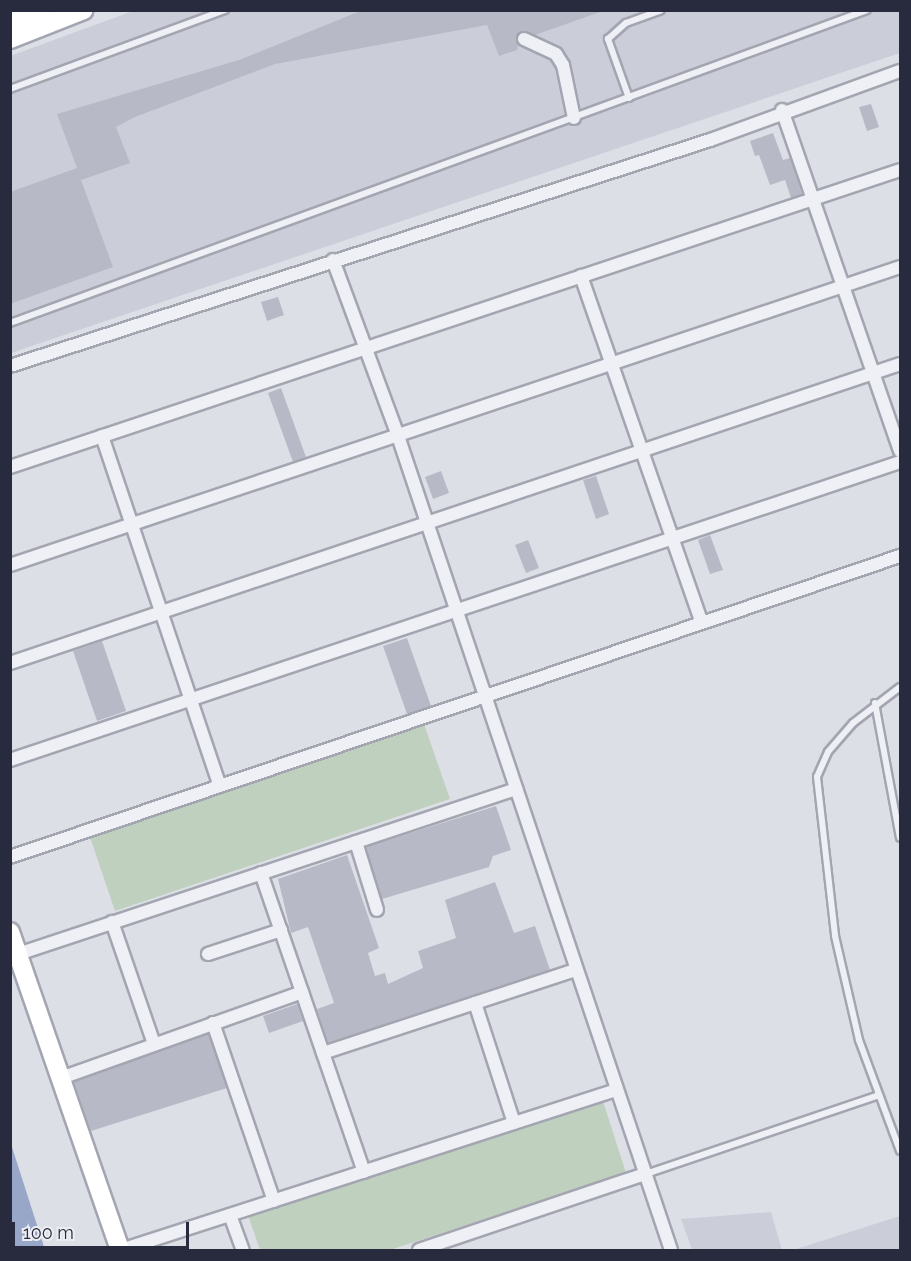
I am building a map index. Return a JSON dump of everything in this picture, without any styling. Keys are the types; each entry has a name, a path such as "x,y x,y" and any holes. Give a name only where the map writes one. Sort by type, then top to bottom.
{"highway":[{"path":"10,23 43,10"}],"street":[{"path":"10,39 84,10"},
{"path":"524,39 559,59 574,118"},
{"path":"10,366 333,260 710,141 782,110 900,71"},
{"path":"782,110 900,451"},
{"path":"10,467 900,170"},
{"path":"333,260 398,435 670,1251"},
{"path":"10,565 900,267"},
{"path":"580,276 614,363 702,623"},
{"path":"10,663 900,364"},
{"path":"102,436 220,786"},
{"path":"10,760 900,462"},
{"path":"10,857 900,556"},
{"path":"18,954 516,789"},
{"path":"356,842 377,910"},
{"path":"261,873 364,1172"},
{"path":"112,922 154,1044"},
{"path":"208,954 280,930"},
{"path":"10,932 121,1251 157,1245 230,1215 616,1090"},
{"path":"323,1053 576,970"},
{"path":"61,1078 302,992"},
{"path":"475,1003 514,1123"},
{"path":"213,1023 274,1201"},
{"path":"419,1251 645,1174"},
{"path":"230,1215 243,1251"}],"lane":[{"path":"10,89 225,10"},
{"path":"629,98 608,39 626,23 661,10"},
{"path":"10,323 867,10"},
{"path":"900,687 875,703 828,752 817,777 817,796 836,936 859,1040 900,1151"},
{"path":"875,703 900,838"},
{"path":"645,1174 879,1095"}],"shaded area":[{"path":"133,11 900,11 900,53 11,353 10,56"},
{"path":"771,1212 782,1250 692,1250 681,1219"},
{"path":"900,1216 900,1250 793,1250"}],"green space":[{"path":"424,724 450,799 115,911 90,837"},
{"path":"602,1098 626,1173 390,1250 260,1250 248,1215"}],"water":[{"path":"11,1144 45,1250 11,1250"}],"building":[{"path":"363,10 600,12 535,35 520,32 517,50 499,56 487,25 275,64 135,117 116,127 130,163 81,180 113,267 10,304 10,192 77,168 57,114 239,60"},
{"path":"871,104 879,127 867,131 859,107"},
{"path":"773,133 783,160 790,158 802,194 791,198 785,180 770,185 759,155 755,156 750,141"},
{"path":"278,297 284,315 267,321 261,302"},
{"path":"281,388 306,457 293,462 268,393"},
{"path":"441,471 449,493 433,499 425,477"},
{"path":"596,476 609,514 596,519 583,480"},
{"path":"710,535 723,570 710,574 698,540"},
{"path":"528,540 539,568 526,573 515,545"},
{"path":"407,638 431,706 407,714 383,646"},
{"path":"102,641 126,711 97,721 73,651"},
{"path":"496,806 511,850 493,856 489,867 382,899 366,847"},
{"path":"347,855 379,948 368,953 375,976 385,973 388,984 423,968 418,951 456,938 445,900 495,882 514,933 535,926 550,970 328,1043 317,1009 334,1003 308,927 291,933 278,879"},
{"path":"297,1004 303,1021 269,1033 263,1016"},
{"path":"208,1034 227,1088 91,1131 74,1082"}]}
